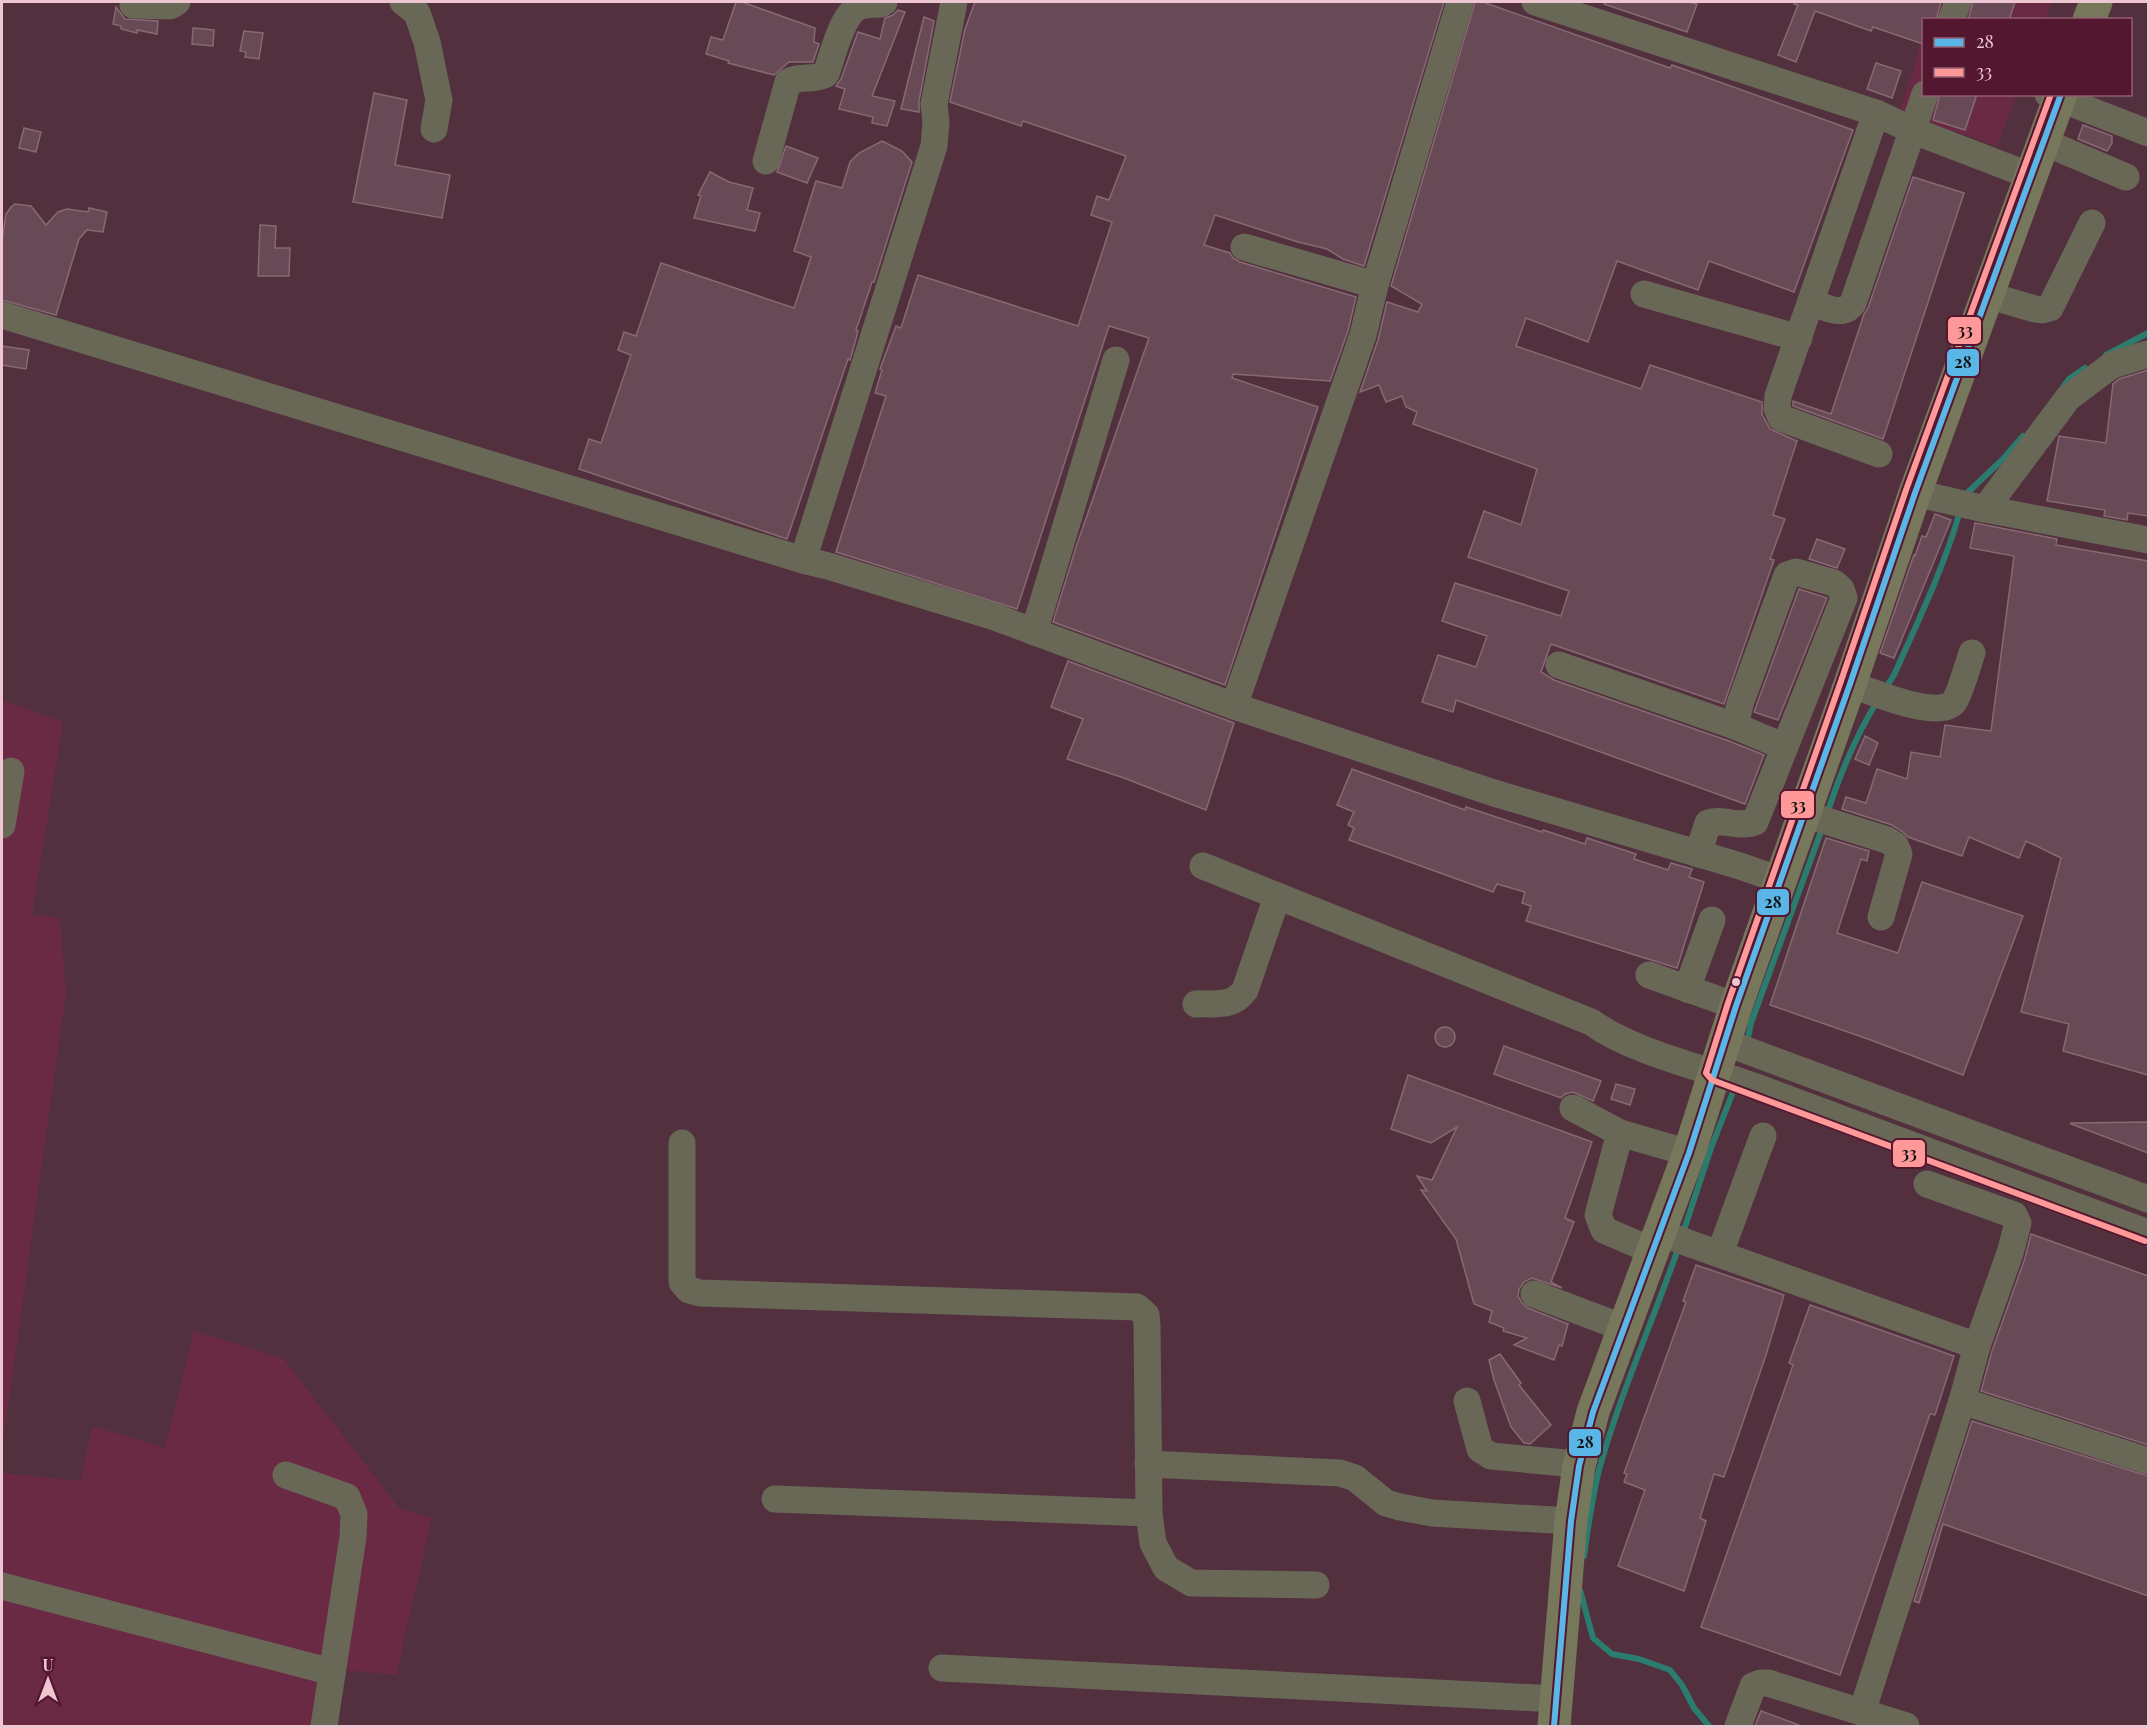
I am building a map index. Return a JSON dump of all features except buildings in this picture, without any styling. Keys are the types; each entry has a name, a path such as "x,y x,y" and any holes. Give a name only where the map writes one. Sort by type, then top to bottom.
{"main road":[{"path":"2090,18 2096,2"},
{"path":"1556,1713 1571,1521 1579,1466 1593,1412 1624,1328 1668,1241 1689,1153 1736,1063 1736,1006 1780,880 1818,819 1871,691 1987,295 2044,142 2057,96"}],"street":[{"path":"133,5 170,6 177,2"},
{"path":"403,2 417,13 427,42 439,100 434,129"},
{"path":"766,161 788,82 793,79 820,78 826,74 847,16 857,8 884,2"},
{"path":"803,560 934,146 936,122 934,104 954,2"},
{"path":"1234,706 1363,335 1375,285 1460,2"},
{"path":"1535,2 1876,113 1914,131 2031,176"},
{"path":"1952,18 1958,2"},
{"path":"1811,302 1843,312 1849,310 1853,303 1924,96"},
{"path":"2057,96 2148,133"},
{"path":"1876,113 1778,396 1778,414 1781,418 1879,454"},
{"path":"2044,142 2126,177"},
{"path":"1987,295 2035,309 2050,308 2092,223"},
{"path":"1244,247 1375,285"},
{"path":"1644,294 1798,338"},
{"path":"2,315 981,613 1234,706 1494,794 1780,880"},
{"path":"1976,507 2068,398 2112,365 2148,354"},
{"path":"1034,632 1116,360"},
{"path":"1928,496 2148,540"},
{"path":"1698,854 1708,823 1717,821 1746,824 1755,822 1844,598 1841,589 1834,583 1796,572 1787,575 1740,704 1735,726"},
{"path":"1871,691 1929,709 1945,708 1954,702 1972,653"},
{"path":"1559,665 1735,726 1785,747"},
{"path":"2,825 11,771"},
{"path":"1818,819 1887,840 1895,845 1899,854 1881,917"},
{"path":"1203,866 1591,1022 1607,1033 1676,1060 1736,1063 2148,1199"},
{"path":"1196,1004 1230,1003 1239,999 1245,990 1278,897"},
{"path":"1687,989 1712,920"},
{"path":"1649,975 1736,1006"},
{"path":"1736,1063 2148,1233"},
{"path":"1573,1108 1620,1133 1689,1153"},
{"path":"1620,1133 1598,1215 1604,1230 1720,1252 1977,1346"},
{"path":"1720,1252 1763,1136"},
{"path":"682,1143 682,1282 689,1290 700,1293 1137,1307 1146,1315 1148,1325 1149,1513 1153,1543 1166,1568 1191,1583 1316,1585"},
{"path":"1862,1712 2018,1223 2014,1215 1927,1184"},
{"path":"1534,1294 1624,1328"},
{"path":"1467,1401 1480,1449 1491,1456 1579,1466"},
{"path":"1962,1401 2148,1461"},
{"path":"1148,1464 1340,1473 1355,1478 1386,1503 1400,1507 1432,1513 1571,1521"},
{"path":"286,1475 347,1497 354,1514 353,1537 324,1726"},
{"path":"774,1499 1149,1513"},
{"path":"2,1586 332,1672"},
{"path":"942,1668 1556,1713"},
{"path":"1738,1726 1753,1686 1761,1683 1768,1683 1906,1726"}],"shaded area":[{"path":"1936,2 2052,2 2045,18 1931,18"},
{"path":"1922,41 1922,96 2017,96 1997,146 1899,113"},
{"path":"2,700 63,722 32,915 60,918 66,993 2,1449"},
{"path":"194,1331 283,1358 400,1509 432,1518 396,1675 344,1670 335,1726 2,1726 2,1473 80,1481 93,1426 165,1448"}],"waterway":[{"path":"2106,355 2148,333"},
{"path":"2063,387 2069,379 2085,368"},
{"path":"1965,495 2003,459 2023,436"},
{"path":"1885,689 1894,675 1930,594 1960,511"},
{"path":"1827,814 1849,755 1878,700"},
{"path":"1747,1043 1751,1023 1823,826"},
{"path":"1683,1233 1711,1148 1735,1087"},
{"path":"1584,1556 1594,1491 1607,1442 1679,1246"},
{"path":"1580,1590 1593,1638 1612,1654 1639,1659 1670,1670 1682,1685 1694,1708 1709,1726"}],"transit line":[{"name":"33","path":"2050,96 1906,490 1728,1003 1706,1073 1712,1080 2145,1241"},
{"name":"28","path":"1554,1726 1571,1521 1579,1466 1593,1412 1689,1153 1736,1006 1915,493 2060,96"}]}
